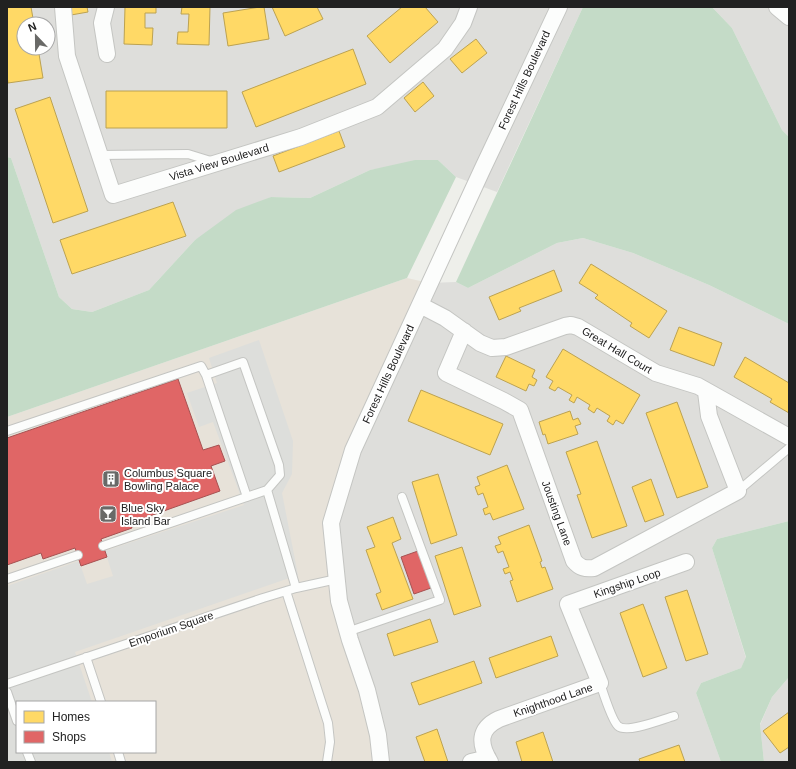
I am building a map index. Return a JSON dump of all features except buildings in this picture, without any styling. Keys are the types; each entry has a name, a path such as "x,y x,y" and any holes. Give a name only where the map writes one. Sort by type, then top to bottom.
{"street":[{"name":"Vista View Boulevard","path":"63,7 67,56 113,194 301,137 377,107 445,49 463,23 468,7"},
{"path":"106,7 102,23 107,54"},
{"path":"777,7 789,17"},
{"name":"Forest Hills Boulevard","path":"381,762 378,735 367,690 347,632 339,601 331,523 353,450 482,170 554,9"},
{"name":"Great Hall Court","path":"420,305 446,318 480,343 492,348 506,347 564,326 571,325 578,327 656,373 698,386 706,392 789,437"},
{"name":"Jousting Lane","path":"464,331 446,373 520,410 574,561 579,567 587,569 594,568 738,491"},
{"path":"706,392 709,416 738,491"},
{"name":"Kingship Loop","path":"568,604 686,562"},
{"name":"Knighthood Lane","path":"489,760 485,754 482,740 484,731 490,723 600,683 568,604"},
{"path":"471,762 489,760"}],"lane":[{"path":"100,155 188,154 216,162"},
{"path":"103,546 267,490 280,475 279,465 243,362 206,375"},
{"path":"7,431 201,366 206,375 247,497"},
{"path":"738,491 789,448"},
{"path":"267,490 296,588"},
{"path":"347,632 440,600 402,497"},
{"path":"7,579 78,555"},
{"name":"Emporium Square","path":"7,684 286,591 337,579"},
{"path":"286,591 328,723 330,742 327,762"},
{"path":"86,657 101,701"},
{"path":"600,683 613,718 618,726 625,729 674,716"},
{"path":"7,692 16,718"}],"shaded area":[{"path":"7,7 583,7 497,192 456,177 438,160 370,170 310,198 271,197 195,240 149,290 92,312 72,309 59,297 11,158 7,157"},
{"path":"712,7 789,7 789,137 782,130 732,28"},
{"path":"583,238 633,253 709,285 789,324 789,521 717,539 712,548 746,658 741,668 701,683 696,693 721,762 380,762 341,619 332,519 429,283 456,282 468,288 557,243"},
{"path":"407,278 429,283 342,471 332,568 380,762 7,762 7,417"},
{"path":"259,340 293,441 292,474 282,493 298,575 75,652 92,701 16,701 16,753 109,753 112,762 7,762 7,586 79,561 87,584 113,576 105,551 244,505 213,422 199,427 187,393 217,383 209,358"},
{"path":"789,677 789,762 764,762 760,725 772,697"}],"green space":[{"path":"583,7 712,7 732,28 782,130 789,137 789,324 709,285 633,253 583,238 557,243 468,288 456,282"},
{"path":"7,157 11,158 59,297 72,309 92,312 149,290 195,240 236,210 271,197 310,198 370,170 415,160 438,160 456,177 407,278 7,417"},
{"path":"789,521 789,677 772,697 760,724 764,762 721,762 696,693 701,683 741,668 746,657 712,548 717,539"}],"place":[{"name":"Columbus Square Bowling Palace","path":"111,479"},
{"name":"Blue Sky Island Bar","path":"108,514"}]}
